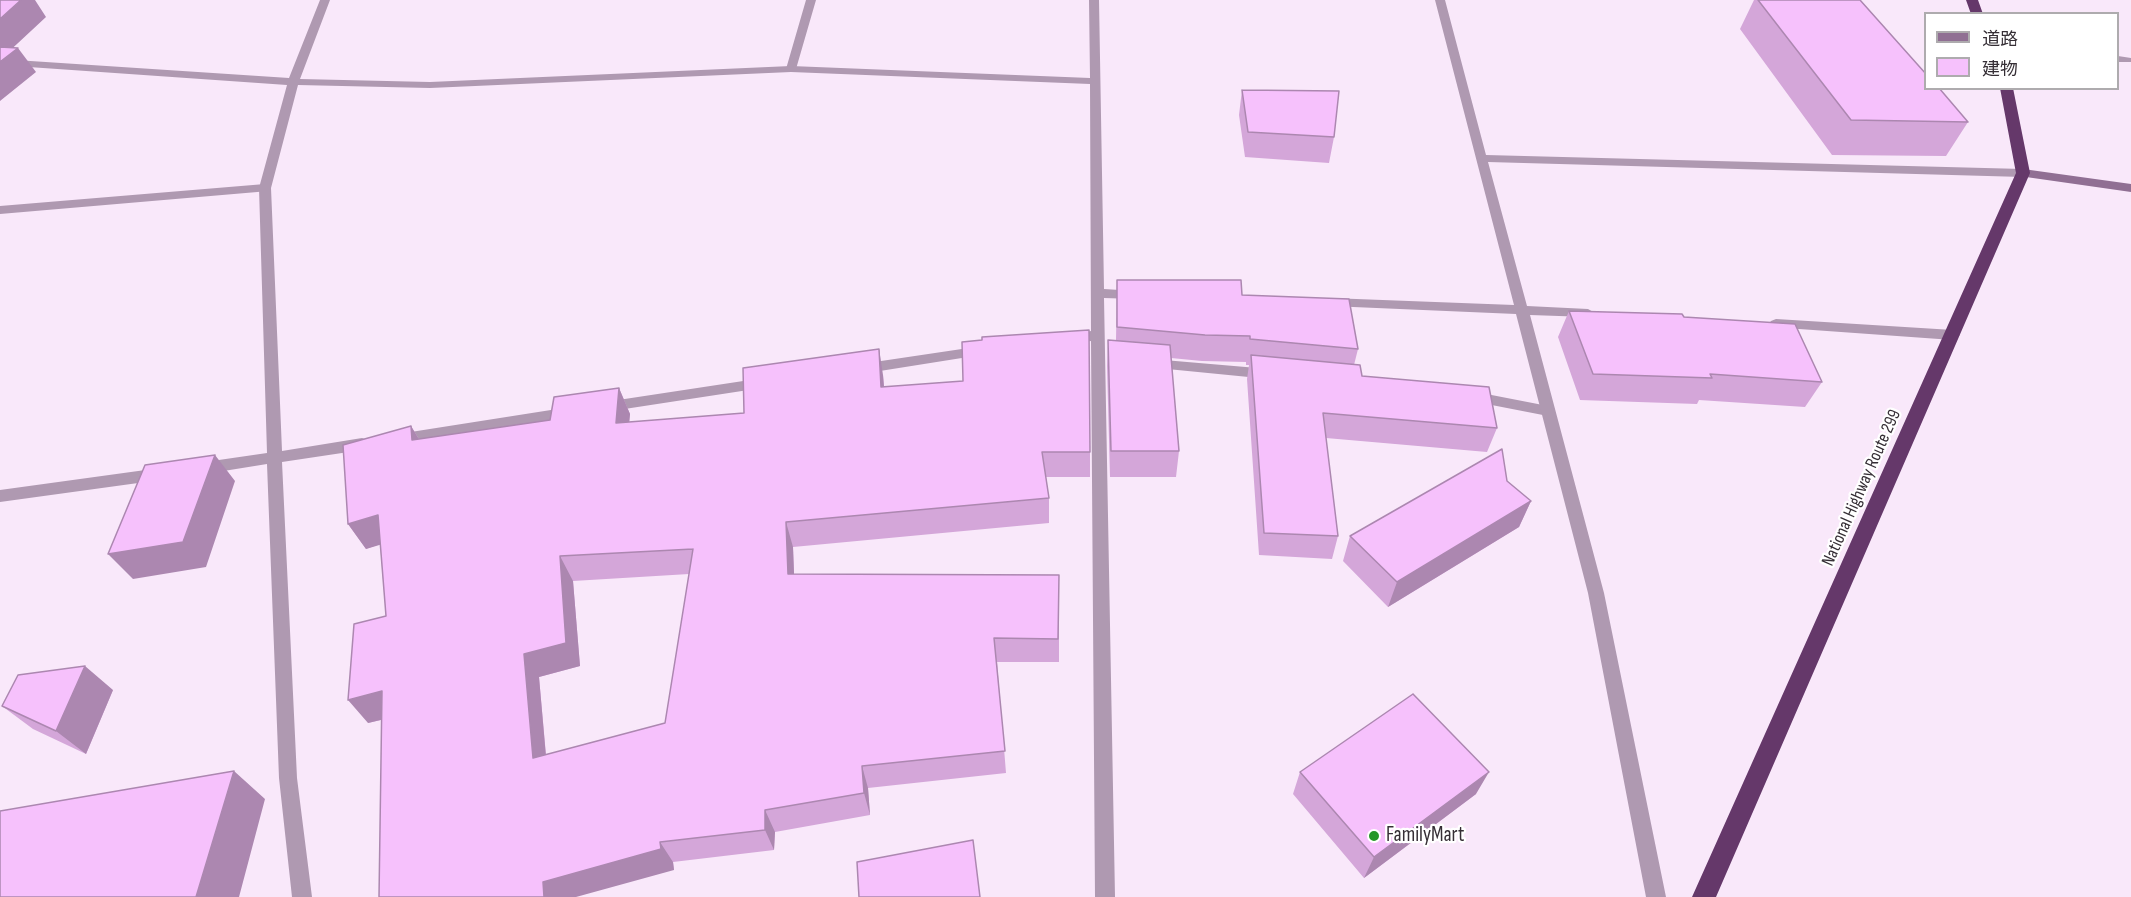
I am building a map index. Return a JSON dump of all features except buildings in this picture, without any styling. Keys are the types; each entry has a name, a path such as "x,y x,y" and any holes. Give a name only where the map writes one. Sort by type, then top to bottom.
{"highway":[{"path":"2006,90 2023,173"},
{"name":"National Highway Route 299","path":"1704,897 2023,173"}],"street":[{"path":"302,897 288,767 265,188 293,82 325,0"},
{"path":"790,69 811,0"},
{"path":"1094,0 1098,335 1104,359 1105,897"},
{"path":"1440,0 1596,593 1656,897"},
{"path":"0,62 293,82 430,85 790,69 1095,81"},
{"path":"1481,158 2023,173 2131,188"},
{"path":"0,210 265,188"},
{"path":"1097,293 1144,295"},
{"path":"1321,301 1603,314"},
{"path":"1766,324 1953,335"},
{"path":"1063,340 1098,335"},
{"path":"850,370 992,350"},
{"path":"1134,362 1287,376"},
{"path":"195,469 779,381"},
{"path":"1452,392 1548,411"},
{"path":"0,496 172,472"}],"place":[{"name":"FamilyMart","path":"1374,836"}]}
